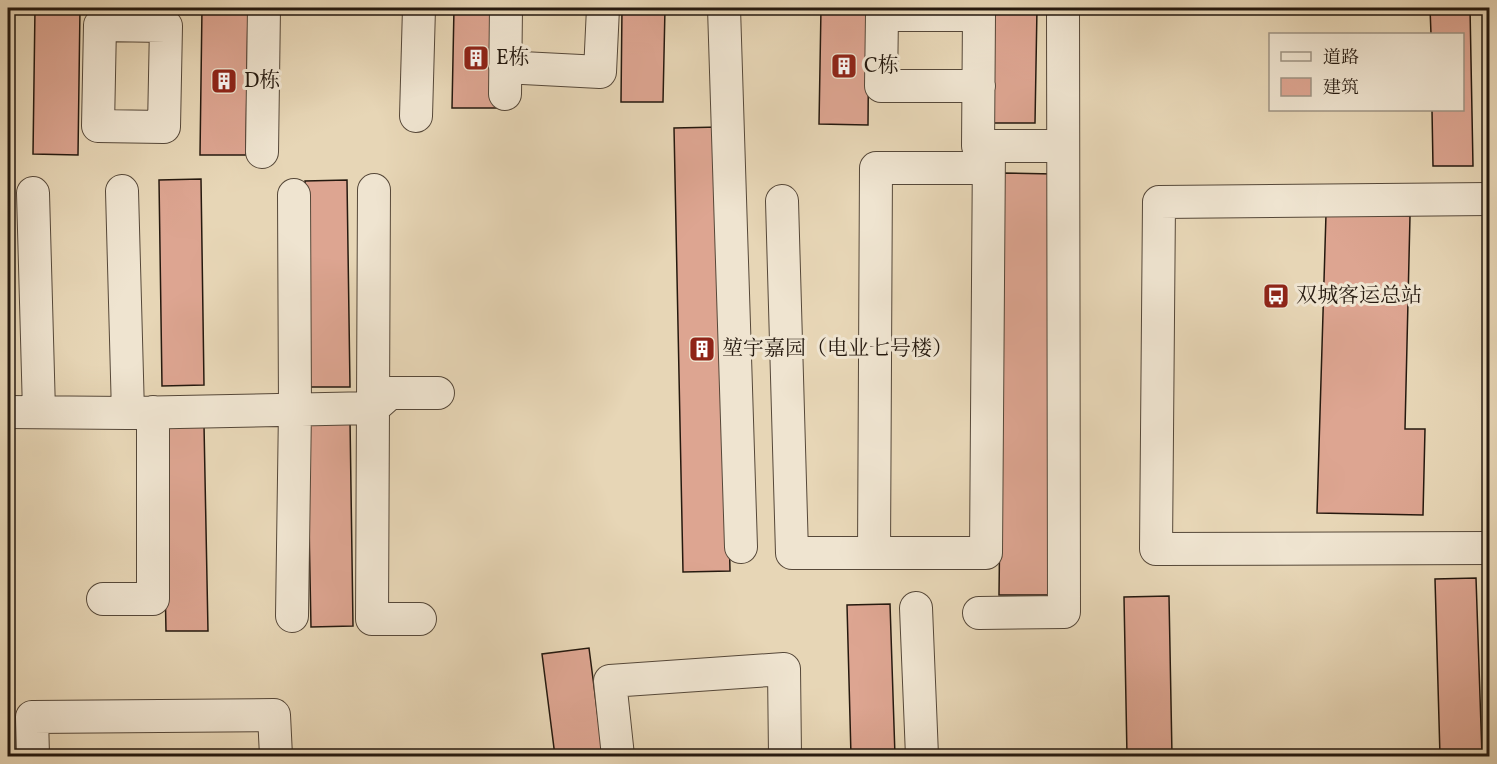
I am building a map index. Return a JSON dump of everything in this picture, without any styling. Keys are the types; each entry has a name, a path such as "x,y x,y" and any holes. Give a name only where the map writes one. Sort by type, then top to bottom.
{"street":[{"path":"262,152 264,8"},
{"path":"416,116 418,8"},
{"path":"506,8 505,80 600,72 603,8"},
{"path":"724,8 741,547"},
{"path":"979,612 1064,612 1064,8"},
{"path":"782,201 792,553 986,553 988,157 978,146 979,87"},
{"path":"874,553 876,168 988,157 1064,146"},
{"path":"374,190 372,619 420,619"},
{"path":"103,599 153,599 141,412 122,191"},
{"path":"33,193 39,411"},
{"path":"292,616 295,409 294,195"},
{"path":"1490,199 1159,202 1156,549 1490,548"},
{"path":"8,412 373,408 390,393 438,393"},
{"path":"916,608 922,756"},
{"path":"618,756 610,681 784,669 785,756"},
{"path":"33,756 32,717 274,715 276,756"}],"building":[{"path":"35,8 80,8 78,155 33,154"},
{"name":"D栋","path":"202,8 248,8 246,155 200,155"},
{"name":"E栋","path":"454,8 500,8 497,108 452,108"},
{"path":"622,8 665,8 663,102 621,102"},
{"name":"C栋","path":"821,8 869,8 868,125 819,124"},
{"path":"991,8 1037,8 1035,123 990,123"},
{"path":"1430,8 1470,8 1473,166 1433,166 1432,111 1464,111 1464,33 1431,33"},
{"name":"堃宇嘉园（电业七号楼）","path":"720,127 730,571 683,572 674,128"},
{"path":"1004,173 1054,174 1049,595 999,595"},
{"path":"201,179 204,385 162,386 159,180"},
{"path":"347,180 350,387 308,387 305,181"},
{"path":"1326,214 1410,216 1405,429 1425,429 1423,515 1317,513"},
{"path":"350,420 353,626 311,627 307,421"},
{"path":"204,425 208,631 166,631 162,426"},
{"path":"1476,578 1482,756 1440,756 1435,579"},
{"path":"1169,596 1172,756 1127,756 1124,597"},
{"path":"890,604 895,756 851,756 847,605"},
{"path":"589,648 603,756 555,756 542,654"}],"place":[{"name":"E栋","path":"476,58"},
{"name":"C栋","path":"844,66"},
{"name":"D栋","path":"224,81"},
{"name":"双城客运总站","path":"1276,296"},
{"name":"堃宇嘉园（电业七号楼）","path":"702,349"}]}
